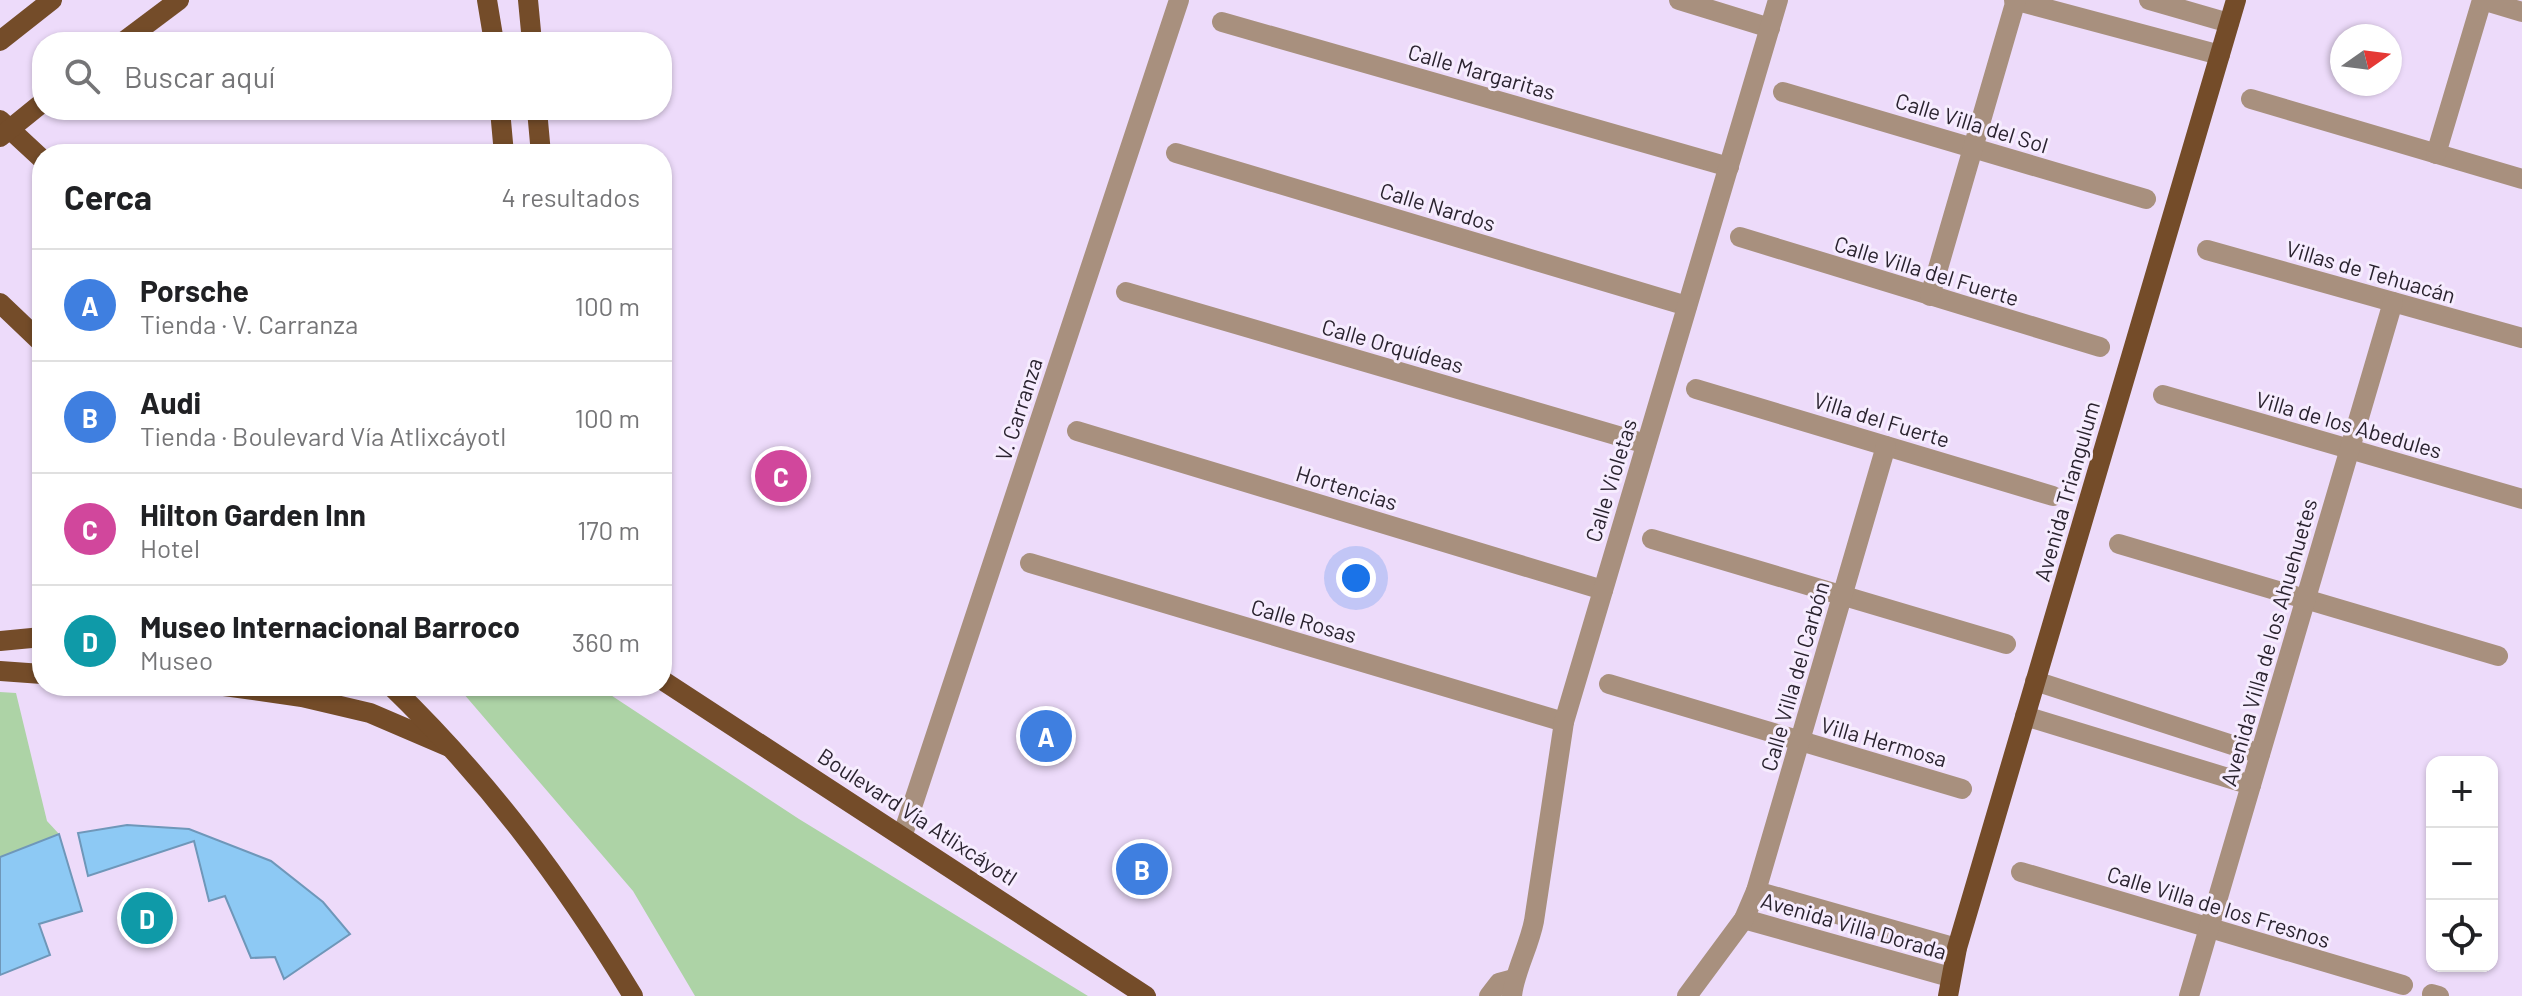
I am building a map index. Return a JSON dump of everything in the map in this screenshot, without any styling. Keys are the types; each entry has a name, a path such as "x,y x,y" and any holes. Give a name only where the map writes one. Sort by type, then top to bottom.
{"main road":[{"path":"7,35 52,0"},
{"path":"136,32 179,0"},
{"path":"487,0 492,32"},
{"path":"528,0 531,32"},
{"name":"Avenida Triangulum","path":"1949,986 1957,948 2236,0"},
{"path":"0,137 32,111"},
{"path":"0,120 32,150"},
{"path":"501,120 503,144"},
{"path":"538,120 540,144"},
{"path":"0,303 32,333"},
{"path":"0,641 32,639"},
{"path":"0,671 32,673"},
{"name":"Boulevard Vía Atlixcáyotl","path":"672,686 903,834 1146,996"},
{"path":"295,696 370,713 457,750"},
{"path":"401,696 457,750 586,917 633,996"}],"street":[{"name":"V. Carranza","path":"903,834 1179,0"},
{"path":"1679,0 1770,28"},
{"name":"Calle Violetas","path":"1489,996 1499,983 1513,987 1527,953 1564,722 1778,0"},
{"path":"1930,296 2015,0 2220,55"},
{"path":"2149,0 2229,23"},
{"path":"2436,154 2482,0 2522,12"},
{"name":"Calle Margaritas","path":"1222,22 1729,167"},
{"name":"Calle Villa del Sol","path":"1783,92 2146,199"},
{"path":"2251,99 2522,179"},
{"name":"Calle Nardos","path":"1176,153 1687,306"},
{"name":"Calle Villa del Fuerte","path":"1740,237 2100,347"},
{"name":"Villas de Tehuacán","path":"2207,250 2522,338"},
{"name":"Calle Orquídeas","path":"1126,292 1646,444"},
{"name":"Avenida Villa de los Ahuehuetes","path":"2189,996 2393,302"},
{"name":"Villa del Fuerte","path":"1696,389 2053,496"},
{"name":"Villa de los Abedules","path":"2163,395 2522,499"},
{"name":"Hortencias","path":"1077,431 1603,590"},
{"name":"Calle Villa del Carbón","path":"1744,919 1756,891 1886,446"},
{"path":"1652,539 2006,644"},
{"path":"2119,544 2498,656"},
{"name":"Calle Rosas","path":"1030,563 1564,722"},
{"path":"2035,681 2260,754"},
{"name":"Villa Hermosa","path":"1609,684 1962,789"},
{"path":"2025,716 2251,785"},
{"name":"Calle Villa de los Fresnos","path":"2021,872 2403,985"},
{"name":"Avenida Villa Dorada","path":"1756,891 1957,948"},
{"name":"Avenida Villa Dorada","path":"1687,996 1744,919 1949,986"}],"green space":[{"path":"0,692 16,693 47,821 59,834 0,857"},
{"path":"466,696 612,696 799,819 1088,996 695,996 633,891"}],"water":[{"path":"127,825 189,829 271,861 323,902 350,934 284,979 275,957 251,958 225,896 209,901 194,841 88,876 78,833"},
{"path":"59,834 82,911 39,924 50,955 0,975 0,857"}],"place":[{"name":"Hilton Garden Inn","path":"781,476"},
{"name":"Porsche","path":"1046,736"},
{"name":"Audi","path":"1142,869"},
{"name":"Museo Internacional Barroco","path":"147,918"}]}
